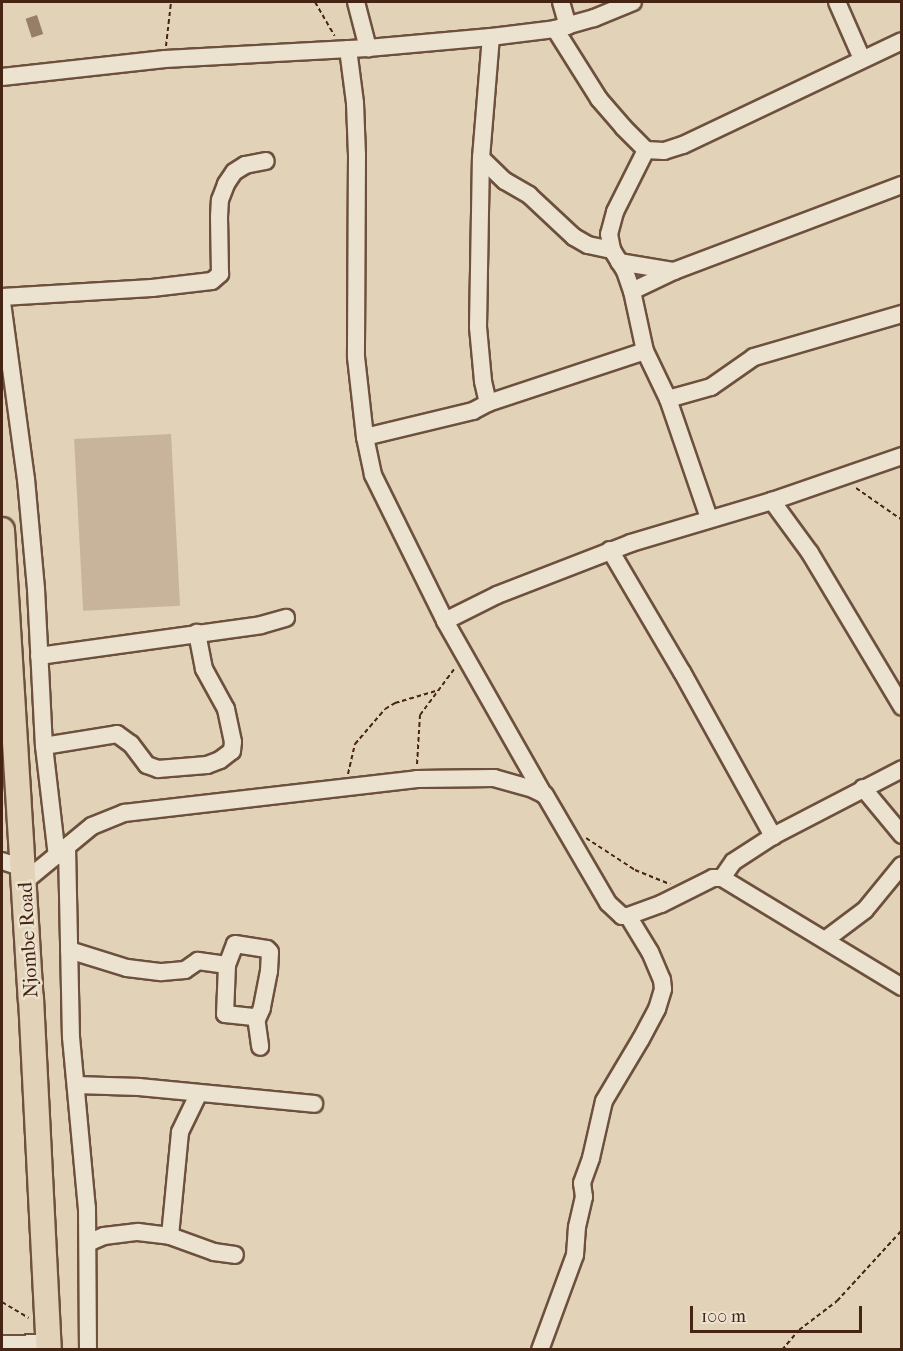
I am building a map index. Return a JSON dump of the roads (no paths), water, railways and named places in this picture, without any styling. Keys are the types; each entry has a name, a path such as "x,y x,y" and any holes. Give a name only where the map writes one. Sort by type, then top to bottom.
{"highway":[{"name":"Njombe Road","path":"2,530 16,870 49,1339"}],"street":[{"path":"356,2 368,48"},
{"path":"561,2 561,27 599,99 646,150 664,150 683,145 902,41"},
{"path":"2,77 165,59 368,48 491,37 561,27 633,2"},
{"path":"837,2 862,59"},
{"path":"488,403 481,372 478,327 481,158 491,37"},
{"path":"345,49 355,103 357,155 356,357 373,475 389,512 462,654 608,903 622,916 628,916 713,878 722,878 902,987"},
{"path":"646,150 615,212 609,234 615,256 632,291 645,351 668,399 709,518"},
{"path":"481,158 505,181 529,195 574,237 615,256 674,271"},
{"path":"2,297 152,288 212,281 220,274 220,200 226,184 240,168 266,161"},
{"path":"632,291 674,271 902,185"},
{"path":"2,302 26,479 44,746 62,851 69,950 71,1037 88,1243 88,1350"},
{"path":"668,399 711,387 754,357 902,314"},
{"path":"366,436 473,411 488,403 645,351"},
{"path":"445,621 497,595 610,550 709,518 772,501 902,456"},
{"path":"772,501 810,553 902,707"},
{"path":"610,550 682,672 773,836"},
{"path":"39,656 261,625 286,618"},
{"path":"44,746 117,734 124,737 147,765 158,769 207,765 220,760 232,751 233,742 226,709 204,669 197,633"},
{"path":"722,878 733,862 773,836 902,769"},
{"path":"16,870 62,851 92,826 124,813 417,779 494,778 533,789 544,795"},
{"path":"863,788 902,835"},
{"path":"825,940 877,898 902,865"},
{"path":"540,1350 575,1255 577,1227 584,1197 582,1183 591,1158 604,1101 641,1040 657,1009 663,989 650,952 628,916"},
{"path":"257,1019 225,1014 227,965 235,944 257,946 270,952 262,1008 257,1019 260,1047"},
{"path":"69,950 145,971 182,971 198,961 227,965"},
{"path":"76,1085 139,1087 198,1095 314,1104"},
{"path":"170,1236 180,1132 198,1095"},
{"path":"88,1243 119,1233 170,1236 214,1252 235,1255"},
{"path":"2,1344 49,1339"}]}
